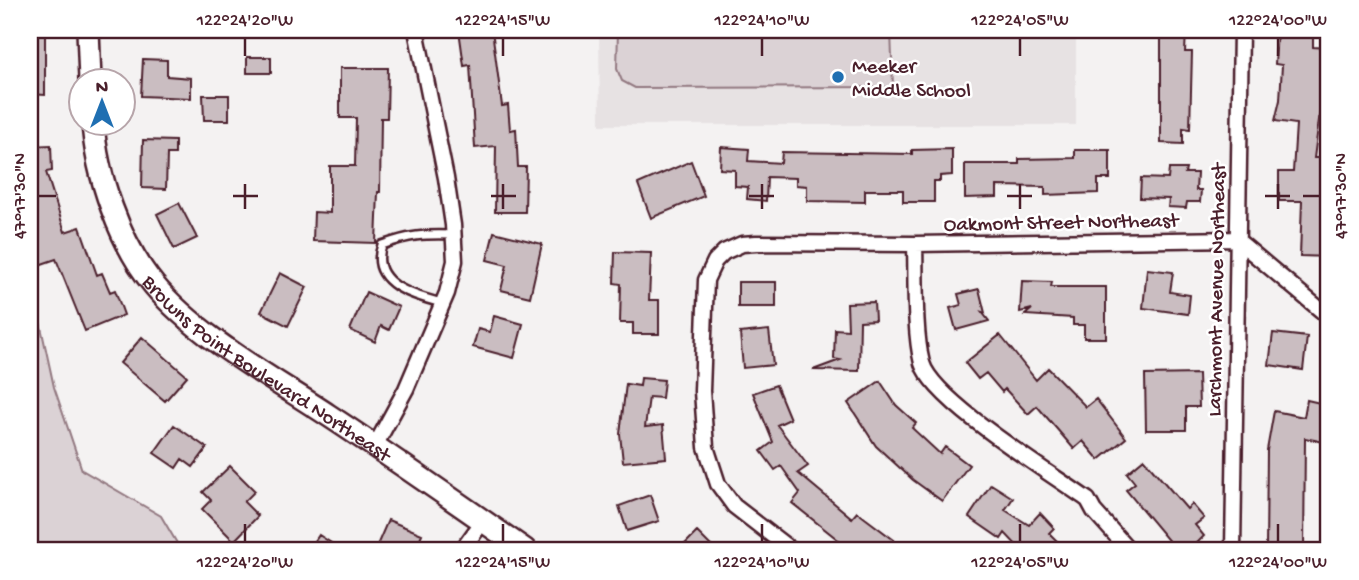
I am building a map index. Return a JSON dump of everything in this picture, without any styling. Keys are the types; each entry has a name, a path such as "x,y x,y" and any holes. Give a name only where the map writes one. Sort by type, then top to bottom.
{"street":[{"path":"88,30 89,66"},
{"path":"375,446 406,389 442,303 455,261 446,178 416,30"},
{"name":"Larchmont Avenue Northeast","path":"1233,550 1241,30"},
{"name":"Browns Point Boulevard Northeast","path":"95,136 99,169 114,212 135,257 154,285 212,337 526,550"},
{"path":"1236,239 1329,317"},
{"name":"Oakmont Street Northeast","path":"791,550 734,506 718,484 706,447 702,391 706,281 715,261 724,252 742,244 756,243 915,244 1236,239"},
{"path":"915,244 919,343 923,365 928,375 953,404 1088,500 1094,511 1129,550"},
{"path":"462,550 483,521"}],"lane":[{"path":"442,303 392,285 381,269 379,253 382,245 419,234 454,235"}],"shaded area":[{"name":"Meeker Middle School","path":"599,30 1076,30 1076,125 600,125"},
{"path":"618,30 891,30 893,87 635,88 622,81 617,69"},
{"path":"30,276 54,387 82,470 161,516 181,550 30,550"}],"building":[{"path":"30,30 45,30 45,95 30,94"},
{"path":"459,30 492,30 502,106 508,105 510,130 516,129 518,167 526,167 525,212 495,212 496,146 475,148 470,65 464,66"},
{"path":"1161,30 1186,30 1185,52 1192,52 1190,129 1183,128 1183,144 1161,143"},
{"path":"1277,30 1313,30 1313,47 1329,48 1326,89 1323,89 1314,158 1321,158 1323,234 1329,234 1329,257 1300,256 1302,201 1279,201 1279,172 1293,172 1296,124 1275,121 1280,100 1282,65 1275,64"},
{"path":"247,57 271,57 271,73 247,73"},
{"path":"143,59 167,60 167,76 191,78 191,98 141,96"},
{"path":"340,68 388,68 387,118 381,118 376,243 313,241 314,212 330,213 330,166 355,166 356,118 340,118"},
{"path":"203,95 229,95 229,120 204,120"},
{"path":"143,140 175,141 175,154 167,154 166,189 142,188"},
{"path":"51,145 52,171 46,172 65,232 80,227 97,275 102,273 110,292 115,290 124,315 85,331 56,259 30,268 30,146"},
{"path":"721,147 749,149 748,161 781,163 782,152 912,154 912,150 952,149 952,175 940,176 940,181 934,181 934,202 903,202 903,190 865,190 865,202 807,201 807,186 796,185 796,178 767,177 766,201 747,199 748,187 735,186 735,170 720,169"},
{"path":"1075,150 1110,150 1110,179 1098,179 1098,193 1045,195 1045,187 997,186 997,197 965,198 965,164 1019,164 1019,159 1075,158"},
{"path":"691,161 704,196 651,218 638,184"},
{"path":"1169,169 1186,169 1185,173 1197,173 1196,190 1201,190 1200,202 1187,202 1186,208 1168,207 1169,199 1140,198 1141,178 1168,179"},
{"path":"179,203 197,238 174,249 157,214"},
{"path":"494,232 542,244 530,297 501,290 507,265 487,260"},
{"path":"615,252 651,253 649,300 659,300 659,334 633,334 633,323 620,323 621,284 614,283"},
{"path":"1147,269 1173,272 1170,292 1190,295 1188,314 1143,308"},
{"path":"280,273 307,287 288,326 261,312"},
{"path":"1022,281 1052,282 1051,287 1106,287 1106,338 1084,338 1084,325 1073,325 1073,318 1025,315 1032,309 1020,312"},
{"path":"738,282 776,282 776,307 738,307"},
{"path":"979,289 985,313 982,312 989,321 956,330 950,308 961,305 958,294"},
{"path":"366,292 399,307 389,330 381,326 375,342 350,330"},
{"path":"874,302 875,320 860,321 859,371 813,370 840,360 834,359 835,329 848,330 847,303"},
{"path":"494,316 523,324 514,358 473,347 478,329 490,332"},
{"path":"769,330 773,365 743,368 740,333"},
{"path":"1273,333 1307,337 1303,370 1269,365"},
{"path":"1000,335 1036,380 1048,368 1086,407 1096,399 1126,438 1099,460 1083,441 1074,449 1037,406 1028,414 1005,389 1002,392 986,373 978,379 965,363"},
{"path":"142,337 187,376 165,401 120,363"},
{"path":"1198,374 1199,407 1186,407 1186,430 1146,430 1145,375"},
{"path":"641,378 664,380 662,398 649,397 645,427 663,425 666,458 623,462 620,434 626,384 640,386"},
{"path":"880,381 896,405 916,423 912,428 940,454 945,447 969,465 942,501 913,480 876,446 848,403"},
{"path":"776,385 790,419 777,425 808,466 798,473 852,518 857,512 894,540 886,550 870,550 862,544 857,550 851,550 792,503 800,493 781,466 775,470 761,451 773,442 753,393"},
{"path":"1307,400 1329,405 1329,415 1324,442 1305,438 1304,549 1266,550 1267,450 1274,411 1304,417"},
{"path":"174,425 207,448 193,467 182,459 176,468 154,453"},
{"path":"1144,459 1187,509 1192,504 1204,518 1195,525 1204,536 1195,545 1199,550 1176,550 1126,490 1135,483 1127,473"},
{"path":"230,466 255,491 244,502 258,516 234,541 202,509 211,500 203,492"},
{"path":"991,484 1013,498 1005,510 1029,525 1040,513 1054,528 1049,533 1066,550 1021,550 1005,533 1001,539 969,517"},
{"path":"650,495 659,521 627,531 619,506"},
{"path":"388,520 422,534 415,550 375,550"},
{"path":"697,532 715,550 679,550"},
{"path":"319,535 342,550 309,550"}],"place":[{"name":"Meeker Middle School","path":"838,77"}]}
